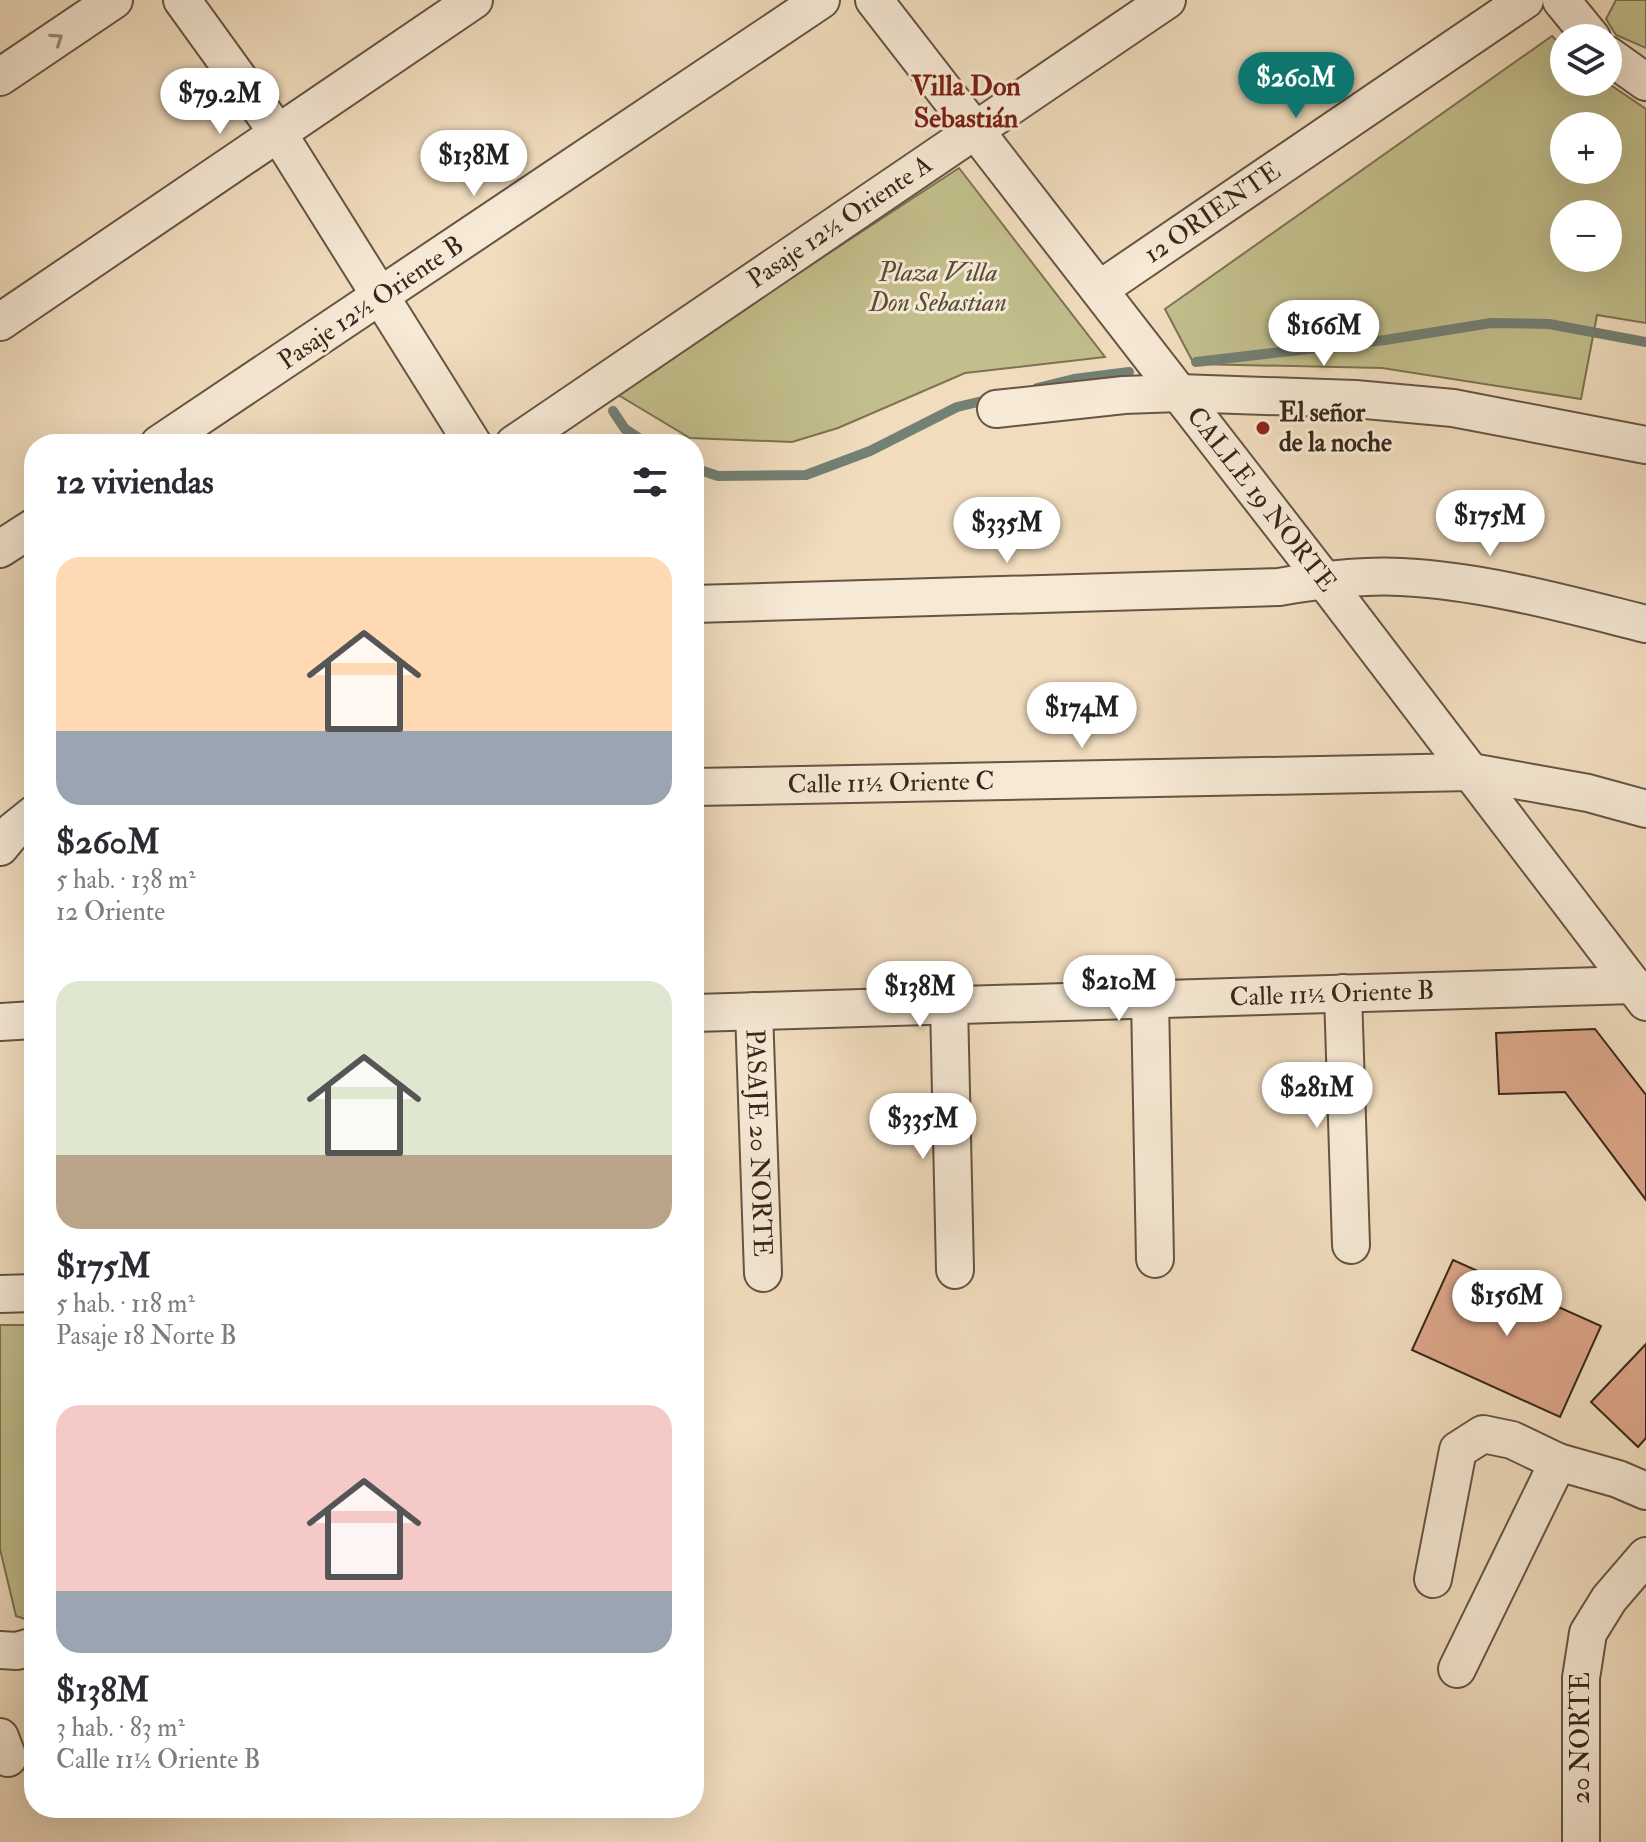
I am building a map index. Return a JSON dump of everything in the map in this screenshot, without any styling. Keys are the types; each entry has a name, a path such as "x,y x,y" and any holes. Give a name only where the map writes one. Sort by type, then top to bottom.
{"street":[{"path":"0,77 114,0"},
{"path":"182,0 278,133 467,434"},
{"path":"0,322 474,0"},
{"name":"Pasaje 12½ Oriente B","path":"174,434 821,0"},
{"name":"CALLE 19 NORTE","path":"874,0 977,129 1640,994"},
{"name":"Pasaje 12½ Oriente A","path":"529,434 1167,0"},
{"name":"12 ORIENTE","path":"1100,289 1525,0"},
{"path":"1561,0 1581,24"},
{"path":"1622,65 1646,82"},
{"path":"996,409 1124,395 1179,393 1341,398 1497,415 1646,445"},
{"path":"0,549 24,533"},
{"path":"704,604 1279,587 1324,580 1402,577 1526,594 1646,624"},
{"name":"Calle 11½ Oriente C","path":"704,787 1471,772 1588,793 1646,809"},
{"path":"0,847 24,822"},
{"path":"1343,993 1351,1245"},
{"name":"Calle 11½ Oriente B","path":"704,1013 1343,993 1640,994"},
{"path":"1150,999 1155,1259"},
{"path":"949,1004 955,1270"},
{"name":"PASAJE 20 NORTE","path":"754,1011 763,1273"},
{"path":"0,1022 24,1021"},
{"path":"0,1294 24,1293"},
{"path":"1433,1579 1458,1450 1483,1434 1512,1440 1558,1462 1618,1479 1646,1491"},
{"path":"1457,1669 1558,1462"},
{"name":"20 NORTE","path":"1581,1842 1581,1678 1588,1633 1609,1599 1646,1556"},
{"path":"0,1650 24,1649"}],"green space":[{"path":"1616,0 1646,0 1646,48 1622,38 1622,24 1609,24 1606,19"},
{"path":"1550,37 1550,96 1622,96 1622,93 1646,109 1646,323 1597,315 1581,399 1382,368 1194,364 1165,309"},
{"name":"Plaza Villa Don Sebastian","path":"959,168 1105,357 965,373 838,428 792,442 704,439 704,434 683,434 615,393"},
{"path":"0,1325 24,1325 24,1619 16,1616 0,1549"}],"building":[{"path":"1595,1029 1646,1095 1646,1200 1565,1092 1499,1094 1496,1033"},
{"path":"1453,1260 1601,1326 1560,1417 1412,1350"},
{"path":"1646,1344 1646,1438 1638,1447 1591,1402"}],"waterway":[{"path":"1196,362 1385,340 1491,323 1549,324 1646,342"},
{"path":"1037,388 1074,379 1129,372"},
{"path":"704,471 718,476 806,475 870,451 957,407 991,399"},
{"path":"613,411 625,429 633,434"}],"place":[{"name":"El señor de la noche","path":"1263,428"}],"district":[{"name":"Villa Don Sebastián","path":"966,102"}]}
